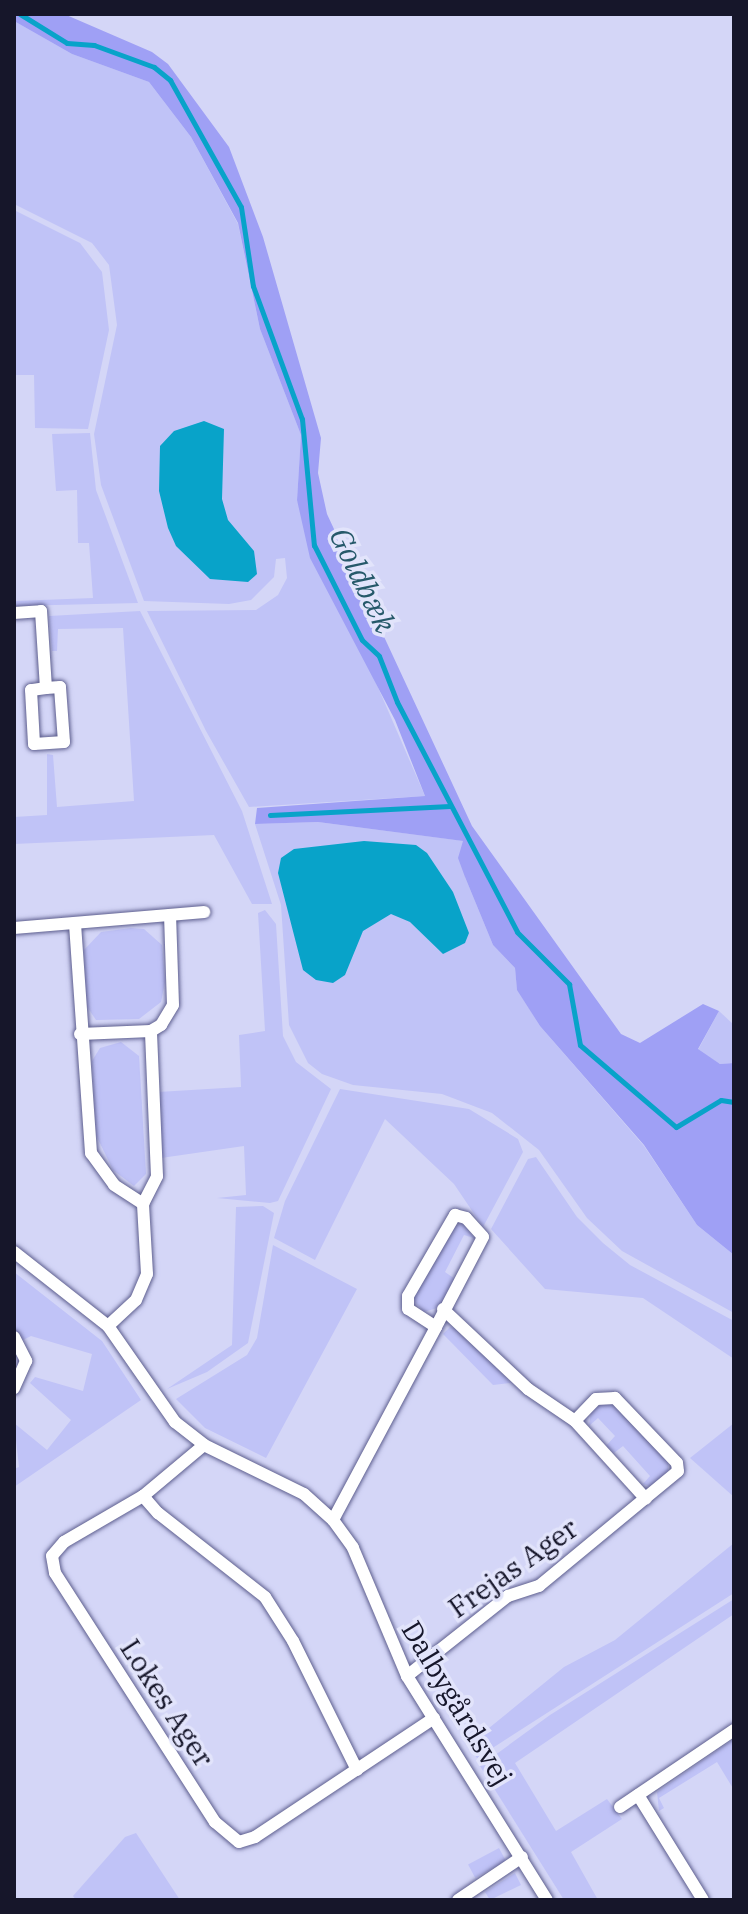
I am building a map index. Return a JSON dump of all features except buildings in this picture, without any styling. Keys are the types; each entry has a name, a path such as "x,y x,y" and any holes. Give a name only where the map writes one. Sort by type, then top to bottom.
{"street":[{"path":"14,613 41,611 46,688"},
{"path":"60,687 64,742 34,744 31,690 46,688 60,687"},
{"path":"14,928 204,912"},
{"path":"80,1034 151,1031 161,1025 173,1005 170,915"},
{"path":"75,924 80,1034 91,1153 114,1185 143,1204"},
{"path":"108,1326 136,1300 147,1274 143,1204 157,1176 151,1031"},
{"path":"333,1520 436,1327 443,1309 483,1237 466,1218 455,1215 408,1296 408,1309 436,1327"},
{"name":"Dalbygårdsvej","path":"14,1252 108,1326 175,1422 204,1445 269,1472 333,1520 353,1548 407,1676 547,1900"},
{"path":"443,1309 528,1389 575,1421 646,1499"},
{"path":"14,1337 26,1361 14,1388"},
{"name":"Frejas Ager","path":"407,1676 508,1596 539,1586 678,1471 677,1463 615,1398 596,1399 575,1421"},
{"name":"Lokes Ager","path":"204,1445 143,1496 64,1542 52,1556 55,1573 215,1822 239,1842 255,1837 434,1718"},
{"path":"143,1496 158,1513 265,1597 293,1641 357,1770"},
{"path":"620,1807 734,1730"},
{"path":"638,1795 703,1900"},
{"path":"458,1900 522,1857"}],"shaded area":[{"path":"14,14 64,14 152,52 168,64 229,147 263,237 321,438 318,473 327,514 472,826 621,1034 640,1043 703,1004 719,1011 698,1049 720,1064 734,1063 734,1255 697,1225 644,1145 540,1026 517,990 515,968 493,945 458,858 463,841 318,822 255,824 257,808 425,796 395,720 310,558 297,500 301,435 260,329 238,223 191,137 149,82 72,54 14,21"},
{"path":"14,21 72,54 149,82 191,137 238,224 260,329 301,435 297,500 425,796 249,807 206,731 147,611 256,610 278,595 287,578 285,558 276,559 274,577 251,600 229,604 144,601 101,485 94,434 117,325 109,265 92,243 14,204"},
{"path":"14,210 80,243 102,272 109,330 88,429 35,428 34,375 14,375"},
{"path":"204,421 224,429 222,499 228,520 254,551 257,574 248,582 210,579 176,546 168,528 159,491 160,446 174,431"},
{"path":"90,433 96,490 138,603 14,606 14,585 15,601 93,598 89,543 78,543 77,490 56,491 52,434"},
{"path":"140,611 242,811 272,904 252,904 214,835 14,844 14,817 47,815 47,754 53,755 57,807 134,801 123,628 58,629 57,651 52,651 49,616"},
{"path":"318,822 464,841 465,877 493,945 515,968 517,989 540,1026 644,1146 697,1225 734,1255 734,1313 622,1251 587,1218 539,1150 492,1113 442,1094 353,1085 322,1074 308,1063 289,1025 281,905 255,824"},
{"path":"364,841 416,845 427,853 453,892 469,933 465,943 443,954 410,922 391,914 363,931 345,975 333,983 316,980 303,970 278,873 281,858 294,849"},
{"path":"265,910 276,924 283,1036 296,1062 331,1089 278,1201 270,1203 217,1198 246,1195 244,1146 161,1158 158,1092 241,1087 239,1035 265,1031 258,913"},
{"path":"144,929 162,945 165,982 161,1002 139,1019 96,1020 86,1005 84,950 101,932"},
{"path":"719,1011 734,1025 734,1063 720,1064 698,1050"},
{"path":"121,1042 139,1056 146,1174 134,1186 113,1170 96,1135 92,1061 100,1048"},
{"path":"340,1089 469,1109 518,1139 523,1152 483,1227 454,1184 385,1119 315,1260 274,1238 285,1201"},
{"path":"536,1157 577,1217 603,1243 630,1265 734,1321 734,1359 643,1298 545,1289 491,1229 528,1159"},
{"path":"263,1206 274,1213 248,1343 207,1372 167,1389 232,1345 236,1207"},
{"path":"463,1223 474,1238 464,1235 445,1272 455,1279 440,1307 424,1312 415,1302 414,1292 449,1228"},
{"path":"273,1245 357,1289 266,1458 205,1428 176,1399 247,1355 257,1338"},
{"path":"14,1272 102,1341 141,1400 14,1487 14,1469 19,1467 14,1423 47,1450 71,1420 30,1383 35,1377 83,1391 92,1354 31,1336 23,1340 14,1331"},
{"path":"450,1327 464,1331 511,1383 493,1385 443,1334"},
{"path":"609,1401 668,1459 668,1475 652,1487 643,1484 650,1476 623,1446 614,1453 606,1446 615,1436 598,1418 589,1426 591,1410"},
{"path":"734,1423 734,1497 690,1458"},
{"path":"734,1543 734,1593 477,1758 468,1745 564,1667 615,1640"},
{"path":"734,1599 734,1614 515,1763 556,1831 607,1799 622,1819 571,1852 598,1900 564,1900 480,1766 550,1715"},
{"path":"734,1739 734,1790 717,1762 659,1798 664,1808 659,1811 657,1792"},
{"path":"136,1833 180,1900 76,1900 73,1896 125,1837"},
{"path":"499,1848 506,1861 475,1878 468,1864"},
{"path":"515,1873 521,1885 490,1900 485,1892"}],"waterway":[{"name":"Goldbæk","path":"20,14 67,43 94,45 154,67 170,80 241,207 253,286 302,419 314,545 362,640 379,656 397,702 517,932 569,984 580,1045 676,1127 721,1100 734,1102"},
{"path":"270,815 450,806"}]}
